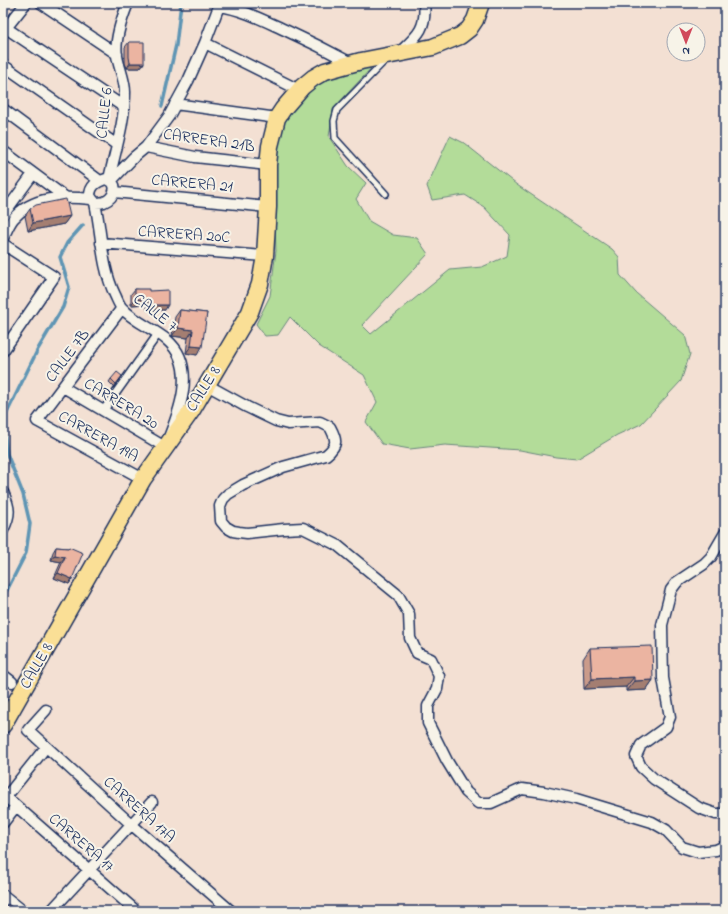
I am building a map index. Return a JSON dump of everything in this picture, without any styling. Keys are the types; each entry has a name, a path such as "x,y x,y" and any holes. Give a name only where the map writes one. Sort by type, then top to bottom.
{"main road":[{"name":"CALLE 8","path":"3,725 144,479 192,410 250,312 260,284 265,256 268,207 268,165 270,146 277,118 299,90 324,71 356,62 433,47 460,36 470,29 481,3"}],"street":[{"path":"41,3 117,54"},
{"path":"396,54 423,27 425,14 424,3"},
{"path":"22,4 4,29 124,107"},
{"path":"93,201 90,193 94,184 106,180 146,147 169,116 188,81 205,43 219,4 266,21 356,62"},
{"name":"CALLE 6","path":"106,180 117,145 124,107 125,91 117,54 119,29 125,5"},
{"path":"205,43 299,90"},
{"path":"3,65 117,145"},
{"path":"175,104 277,118"},
{"path":"3,109 114,184 114,192 106,202 70,197 44,200 23,209 13,219 3,238"},
{"name":"CARRERA 21B","path":"146,147 195,157 268,165"},
{"path":"3,151 33,174 70,197"},
{"path":"4,210 33,174"},
{"path":"70,197 92,188"},
{"name":"CARRERA 21","path":"114,192 268,207"},
{"name":"CALLE 7","path":"93,201 99,224 104,265 110,284 122,308 166,340 176,349 182,361 184,372 180,402 175,422 165,448"},
{"name":"CALLE 7","path":"99,224 106,202"},
{"name":"CARRERA 20C","path":"102,243 265,256"},
{"path":"3,244 54,277 3,351"},
{"name":"CALLE 7B","path":"37,421 122,308"},
{"path":"103,411 158,334"},
{"path":"207,385 276,421 288,424 320,422 330,427 336,441 335,447 332,451 326,455 283,467 260,476 228,494 223,499 220,506 221,521 232,531 247,533 302,528 337,546 398,595 409,614 410,638 415,648 418,652 431,659 439,676 438,689 428,706 428,723 447,761 466,792 478,803 491,803 522,789 544,792 576,798 652,822 666,830 682,847 698,852 716,850 725,846"},
{"name":"CARRERA 20","path":"63,387 165,448"},
{"name":"CARRERA 19A","path":"37,421 144,479"},
{"path":"3,492 9,512 8,519 3,530"},
{"path":"725,533 711,557 704,564 677,582 671,590 662,625 663,678 670,717 666,728 641,745 636,756 642,767 654,779 699,808 716,814 725,814"},
{"path":"3,675 12,682"},
{"name":"CARRERA 17A","path":"46,710 28,730 131,824 231,911"},
{"name":"CARRERA 17","path":"46,747 6,797 136,911"},
{"path":"51,911 152,802"},
{"path":"3,823 16,806"},
{"path":"3,895 23,911"}],"lane":[{"path":"386,194 335,138 334,121 337,110 396,54"}],"green space":[{"path":"376,63 333,109 329,137 348,166 366,183 356,199 369,221 393,235 417,238 428,254 362,325 371,334 450,270 482,267 507,256 510,235 484,207 465,195 432,200 427,186 450,136 464,143 517,185 612,249 619,257 620,275 636,293 685,335 690,354 681,381 641,424 617,435 577,459 556,457 520,450 445,445 410,449 382,444 366,422 377,402 364,375 319,346 290,317 278,335 265,336 256,324 270,296 276,251 274,156 280,124 297,102 318,84 346,71"}],"building":[{"path":"129,42 144,42 144,63 130,63"},
{"path":"66,199 70,216 33,223 30,209 36,205"},
{"path":"135,289 149,289 149,291 168,290 168,305 150,305 150,299 135,299"},
{"path":"180,310 207,313 202,347 191,346 193,330 178,328"},
{"path":"117,372 122,376 116,384 111,379"},
{"path":"56,547 69,547 83,553 72,579 58,573 65,557 55,555"},
{"path":"652,646 653,680 634,681 634,677 592,679 590,648"},
{"path":"8,904 17,911 3,911"}],"waterway":[{"path":"162,106 176,45 181,3"},
{"path":"3,598 26,553 30,524 23,494 7,454 3,421 38,349 63,307 69,287 60,257 67,243 83,225"}]}
